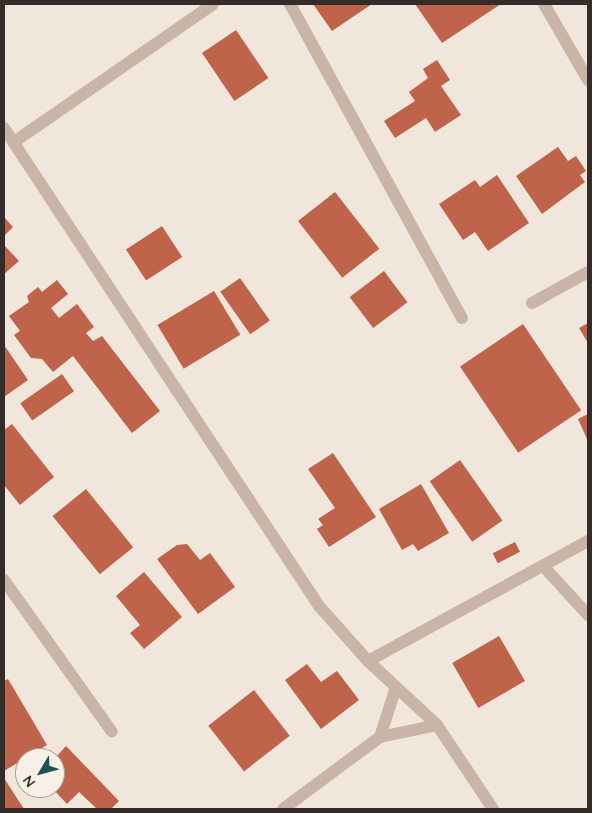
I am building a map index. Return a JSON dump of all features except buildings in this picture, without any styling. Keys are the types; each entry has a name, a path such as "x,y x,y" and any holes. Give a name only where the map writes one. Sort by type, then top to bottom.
{"street":[{"path":"14,142 213,4"},
{"path":"290,4 462,318"},
{"path":"544,4 588,80"},
{"path":"4,128 197,414 256,516 319,606 368,661 437,725 493,809"},
{"path":"532,303 588,272"},
{"path":"368,661 544,567 588,541"},
{"path":"544,567 588,615"},
{"path":"4,580 112,732"},
{"path":"380,737 396,687"},
{"path":"283,809 380,737 437,725"}]}
